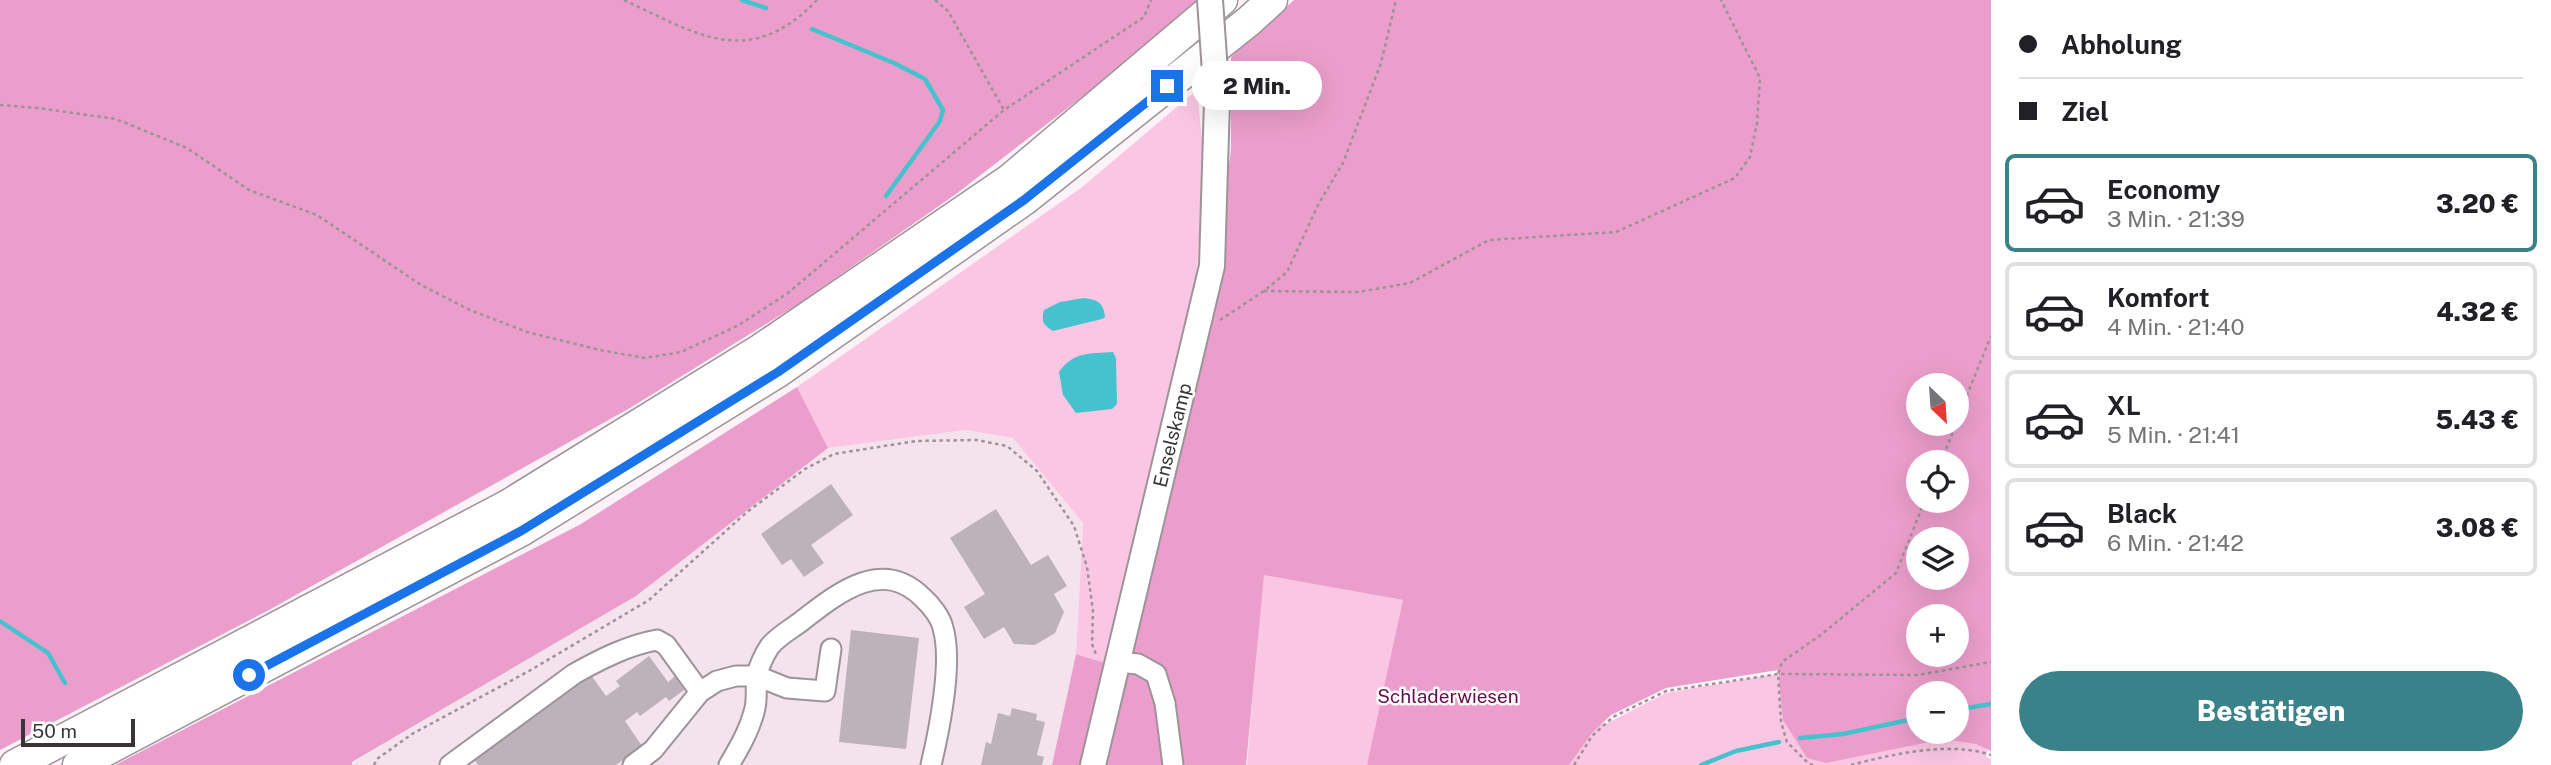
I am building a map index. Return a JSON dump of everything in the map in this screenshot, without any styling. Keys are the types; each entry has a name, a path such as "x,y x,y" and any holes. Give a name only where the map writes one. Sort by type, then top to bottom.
{"highway":[{"path":"15,765 508,505 761,349 1009,180 1222,0"},
{"path":"78,765 521,531 778,372 1024,200 1272,0"}],"main road":[{"name":"Enselskamp","path":"1093,765 1212,266 1217,101 1210,0"}],"street":[{"path":"729,765 755,711 757,676 770,646 850,587 880,578 911,585 928,603 943,626 947,653 931,765"},
{"path":"450,765 574,674 591,664 645,642 657,640 666,645 700,692"},
{"path":"633,765 653,750 700,692 727,678 757,676 787,688 825,691 831,649"},
{"path":"1118,662 1138,664 1156,674 1165,703 1174,765"}],"path":[{"path":"624,0 703,37 738,41 769,36 800,18 817,0"},
{"path":"935,0 948,11 1004,110"},
{"path":"0,105 116,119 187,148 249,190 317,215 421,285 470,310 527,331 600,350 645,358 681,352 740,325 788,293 1004,110 1144,16 1152,0"},
{"path":"1199,321 1221,320 1264,292 1287,272 1319,203 1343,163 1381,63 1396,0"},
{"path":"1264,292 1358,292 1410,283 1489,240 1616,232 1735,178 1750,157 1758,123 1760,78 1721,0"},
{"path":"1969,391 1991,336"},
{"path":"374,765 412,734 529,671 649,600 747,512 805,469 834,454 916,442 977,440 1007,446 1037,471 1074,526 1087,568 1093,611 1092,644 1097,657 1118,662"},
{"path":"1813,765 1787,742 1781,722 1778,674 1782,662 1822,634 1896,573 1920,513"},
{"path":"1574,765 1592,736 1613,717 1666,691 1778,674 1918,676 1991,662"},
{"path":"1851,765 1943,748 1980,751 1991,755"}],"shaded area":[{"path":"965,430 1013,438 1083,523 1076,654 1052,765 352,765 636,596 828,448"}],"green space":[{"path":"0,0 1208,0 956,194 800,303 630,408 269,610 0,750"},
{"path":"1294,0 1991,0 1991,751 1969,743 1969,681 1906,681 1906,744 1919,744 1826,763 1807,758 1783,720 1778,670 1666,688 1611,715 1592,733 1569,765 1367,765 1403,600 1264,575 1246,765 1178,765 1159,672 1125,658 1216,265 1231,150 1231,57"},
{"path":"1197,90 1204,160 1197,273 1108,664 1076,654 1083,523 1013,438 965,430 828,448 797,387 1081,188"},
{"path":"797,387 828,448 636,596 352,762 352,765 115,765 581,524"},
{"name":"Schladerwiesen","path":"1263,574 1403,600 1400,616 1420,591 1604,725 1666,693 1777,674 1777,680 1991,672 1991,730 1986,757 1991,759 1991,765 1372,765 1371,751 1367,765 1247,765"},
{"path":"1076,654 1108,664 1083,765 1052,765"},
{"path":"1126,666 1153,678 1168,765 1102,765"}],"water":[{"path":"1084,298 1099,303 1105,317 1053,331 1045,325 1044,310 1060,302"},
{"path":"1113,352 1116,358 1117,404 1112,409 1076,413 1063,395 1059,372 1076,357"}],"building":[{"path":"831,484 853,515 811,545 824,563 804,577 791,559 782,565 761,534"},
{"path":"996,509 1031,565 1048,555 1067,586 1054,594 1064,612 1055,633 1035,645 1014,644 1004,627 984,639 964,607 985,594 950,538"},
{"path":"851,630 919,638 906,749 839,742"},
{"path":"649,656 668,682 675,676 684,690 669,701 666,697 640,716 637,712 625,721 642,746 616,765 478,765 471,755 588,671 606,696 620,686 616,681"},
{"path":"1012,708 1037,714 1036,720 1045,722 1037,755 1044,757 1042,765 981,765 986,742 991,744 998,713 1010,716"}],"waterway":[{"path":"742,0 766,8"},
{"path":"812,29 925,79 943,110 940,121 886,196"},
{"path":"0,621 48,653 65,683"},
{"path":"1969,708 1991,704"},
{"path":"1800,738 1843,734 1906,721"},
{"path":"1701,765 1736,751 1779,742"}],"route":[{"path":"249,675 521,531 778,372 1024,200 1167,86"}]}
